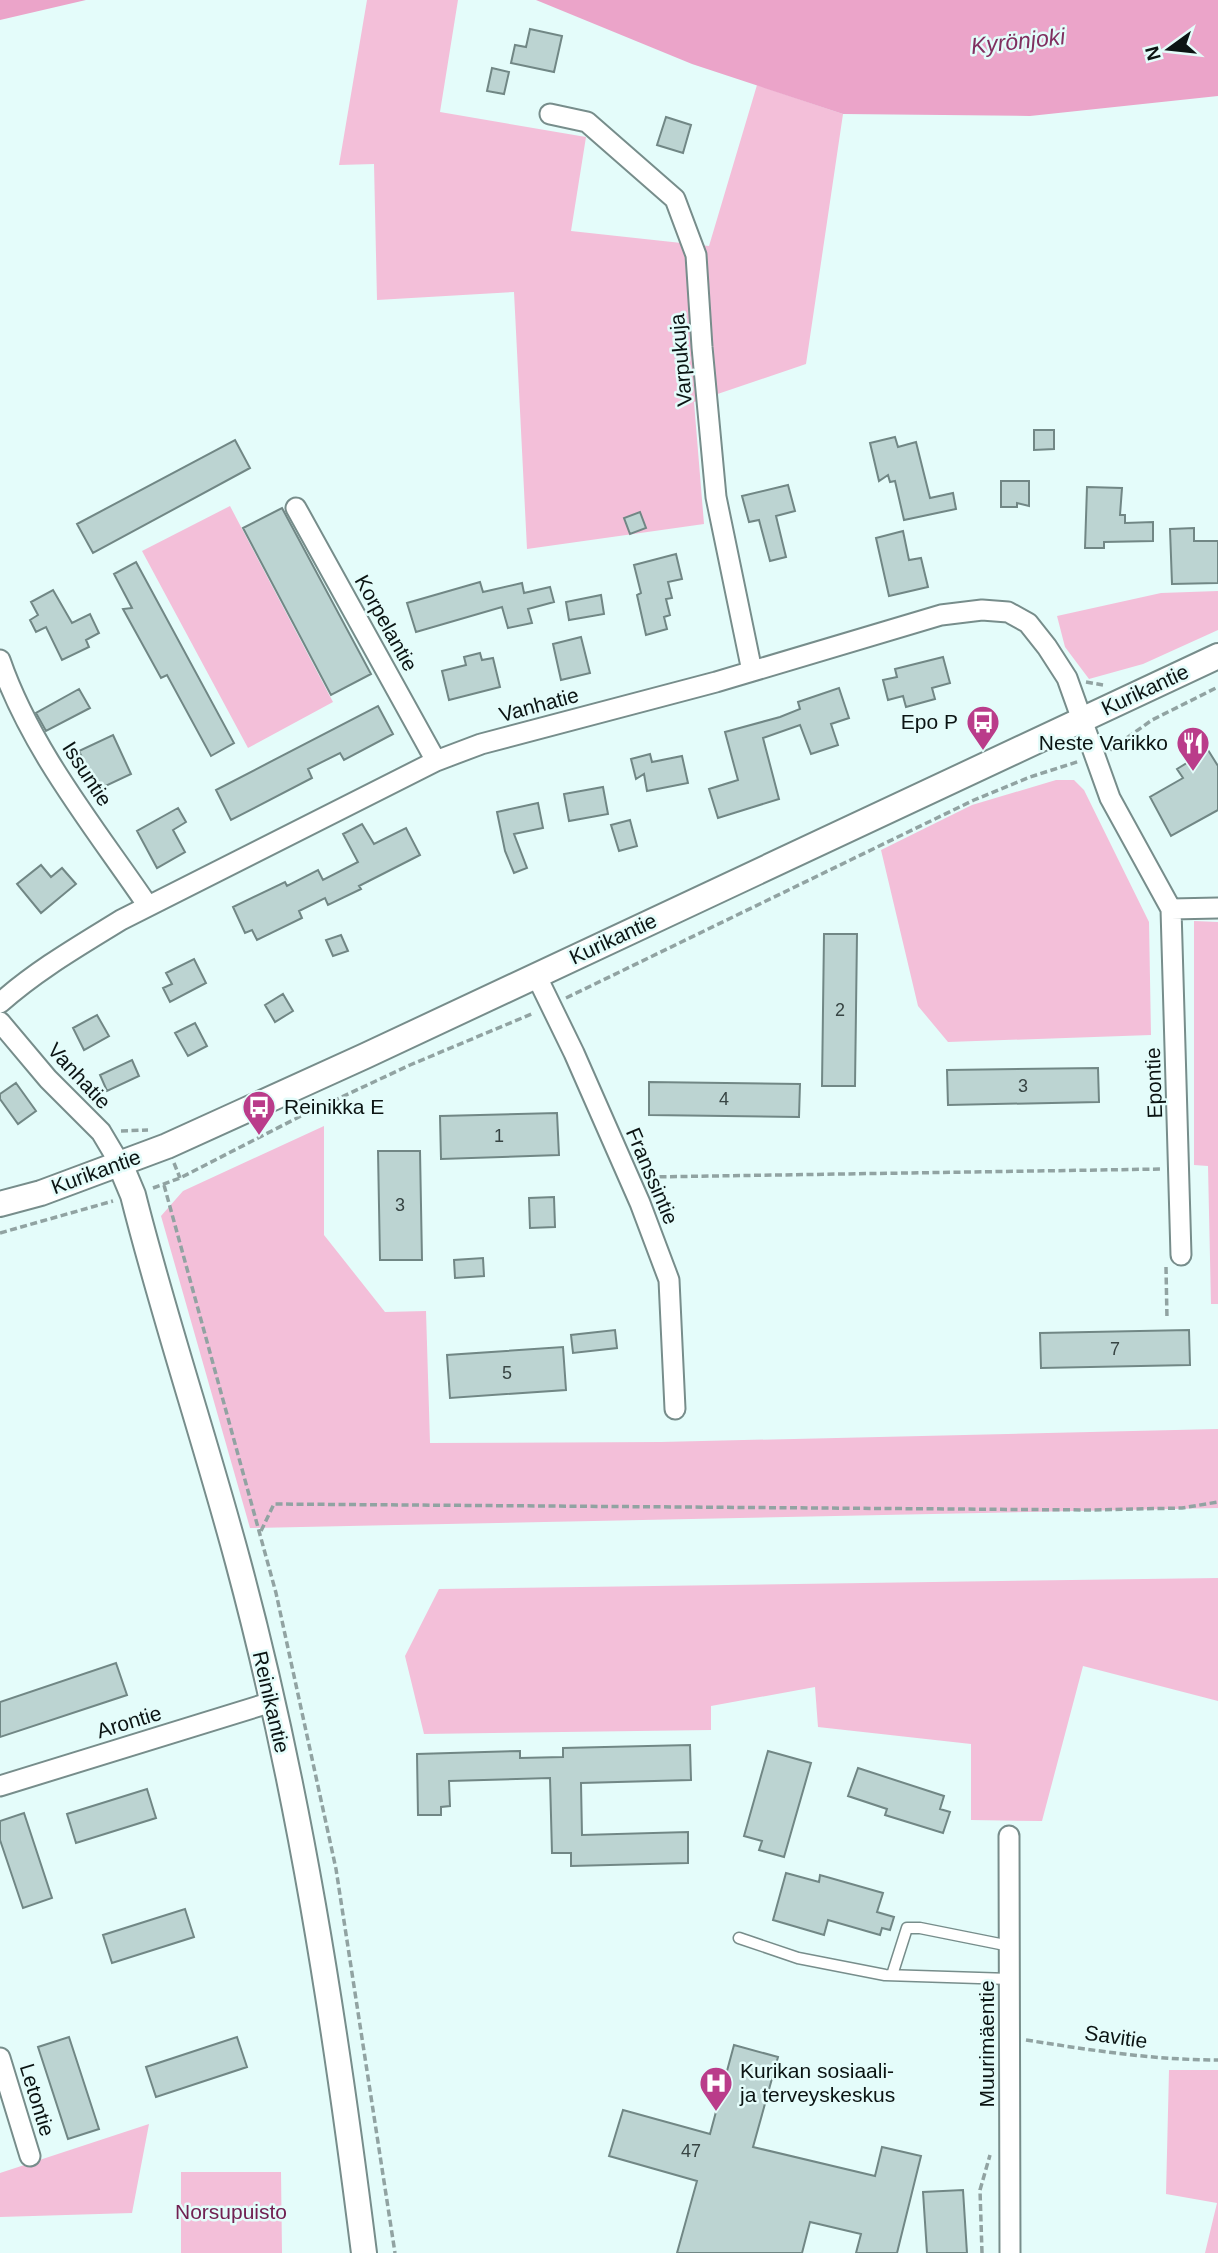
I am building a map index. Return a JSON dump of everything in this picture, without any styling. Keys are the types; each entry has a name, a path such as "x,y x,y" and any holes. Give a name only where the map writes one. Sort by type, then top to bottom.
{"street":[{"name":"Varpukuja","path":"550,114 587,122 675,200 696,255 716,497 752,671"},
{"name":"Korpelantie","path":"296,508 436,761"},
{"name":"Vanhatie","path":"0,1003 18,987 71,951 148,906 436,761 481,744 752,671 941,615 982,610 1007,612 1028,623 1067,678 1081,720 1086,763 1110,798 1171,909"},
{"name":"Kurikantie","path":"0,1204 41,1193 167,1146 1218,656"},
{"name":"Issuntie","path":"0,660 12,694 62,781 148,906"},
{"path":"1171,909 1218,908"},
{"name":"Epontie","path":"1171,909 1169,1173 1174,1256"},
{"name":"Franssintie","path":"536,975 629,1178 669,1280 675,1409"},
{"name":"Vanhatie","path":"0,1023 48,1079 102,1132 120,1164"},
{"name":"Reinikantie","path":"120,1164 133,1195 239,1563 272,1702 309,1874 345,2102 364,2253"},
{"name":"Arontie","path":"0,1786 272,1702"},
{"name":"Muurimäentie","path":"1009,1836 1010,2253"},
{"name":"Letontie","path":"0,2058 30,2156"}],"lane":[{"path":"892,1975 907,1928 920,1928 1010,1946"},
{"path":"739,1938 798,1958 892,1975 1010,1979"}],"path":[{"name":"Kurikantie","path":"164,1185 299,1117 410,1065 550,1005 974,800 1030,777 1073,764 1086,763 1112,750 1152,720 1218,687"},
{"path":"1073,764 1086,763"},
{"path":"629,1178 1169,1173"},
{"name":"Kurikantie","path":"0,1233 133,1195"},
{"path":"1167,1319 1174,1256"},
{"path":"261,1532 274,1504 1091,1510 1182,1508 1218,1503"},
{"name":"Savitie","path":"1010,2037 1110,2054 1174,2060 1218,2060"}],"green space":[{"path":"367,0 458,0 440,112 586,137 571,231 709,246 757,85 843,114 806,364 694,402 704,524 527,549 514,292 377,300 374,164 339,165"},
{"path":"230,506 333,702 248,748 142,551"},
{"path":"1218,591 1218,630 1143,664 1089,679 1065,647 1057,616 1161,593"},
{"path":"1056,780 1074,780 1084,790 1149,922 1151,1035 948,1042 918,1006 881,850 972,805"},
{"path":"1194,921 1218,922 1218,1304 1211,1304 1208,1166 1194,1165"},
{"path":"324,1126 324,1235 385,1312 426,1311 430,1443 661,1442 1218,1429 1218,1508 250,1528 161,1216 183,1191"},
{"path":"1218,1578 1218,1701 1083,1666 1042,1821 971,1820 971,1744 818,1727 815,1687 711,1706 711,1730 424,1734 405,1656 439,1589"},
{"path":"1169,2070 1218,2070 1218,2253 1205,2253 1217,2203 1166,2194"},
{"path":"149,2124 132,2213 0,2217 0,2173"},
{"name":"Norsupuisto","path":"181,2172 281,2172 282,2253 181,2253"}],"water":[{"path":"0,0 86,0 0,20"},
{"name":"Kyrönjoki","path":"536,0 1218,0 1218,96 1030,116 843,114 692,64"}],"building":[{"path":"530,29 562,36 554,72 511,63 515,45 526,47"},
{"path":"492,68 509,72 504,94 487,91"},
{"path":"666,117 691,125 683,153 657,145"},
{"path":"1034,430 1054,430 1054,449 1034,450"},
{"path":"895,437 898,447 916,442 930,498 953,493 956,509 904,520 895,481 890,482 888,475 879,481 870,443"},
{"path":"235,440 250,468 93,553 77,524"},
{"path":"1001,481 1029,481 1029,506 1017,503 1017,507 1001,507"},
{"path":"788,485 795,511 776,516 786,557 770,561 759,520 749,522 742,496"},
{"path":"1087,487 1122,488 1120,515 1125,515 1125,523 1153,522 1153,541 1104,542 1104,548 1085,548"},
{"path":"282,508 371,674 331,695 243,528"},
{"path":"640,512 646,528 630,534 624,518"},
{"path":"1194,528 1194,541 1218,541 1218,583 1172,584 1170,529"},
{"path":"903,531 909,560 921,558 928,587 889,596 876,538"},
{"path":"676,554 682,579 668,582 672,598 666,599 670,615 664,617 667,629 646,635 637,595 641,593 634,565"},
{"path":"136,562 234,743 211,756 167,675 161,678 123,609 132,608 114,574"},
{"path":"480,582 483,592 522,583 524,593 550,587 554,602 528,609 532,623 508,628 502,607 416,632 407,603"},
{"path":"53,590 72,623 90,614 99,633 86,640 89,647 62,660 46,627 36,632 30,620 38,615 31,602"},
{"path":"601,595 604,614 569,620 566,602"},
{"path":"581,637 590,673 561,680 553,644"},
{"path":"480,653 482,660 493,658 500,687 449,700 442,671 466,665 464,657"},
{"path":"943,657 950,683 932,688 935,699 906,707 903,696 888,700 883,680 897,677 895,669"},
{"path":"839,688 849,718 831,724 838,745 811,754 800,725 763,738 779,799 718,818 709,789 738,780 725,732 780,717 800,709 798,702"},
{"path":"79,689 90,708 46,731 36,713"},
{"path":"378,706 393,734 344,760 340,753 308,769 312,778 231,820 216,790"},
{"path":"113,735 131,774 97,790 79,751"},
{"path":"1208,750 1218,766 1218,810 1171,836 1150,797 1183,778 1177,769"},
{"path":"650,754 652,762 682,756 688,783 647,791 644,774 636,779 631,759"},
{"path":"603,787 608,814 569,821 564,794"},
{"path":"538,803 543,828 514,834 527,868 514,873 505,851 497,812"},
{"path":"178,808 186,822 173,830 185,852 157,868 137,831"},
{"path":"630,820 637,846 619,851 611,825"},
{"path":"362,824 374,844 406,828 420,855 328,905 325,898 299,911 302,918 257,940 252,930 245,933 233,907 285,882 287,886 318,870 323,880 358,862 343,834"},
{"path":"41,865 51,877 62,868 76,884 41,913 17,884"},
{"path":"824,934 857,934 855,1086 822,1086"},
{"path":"341,935 348,951 333,956 326,940"},
{"path":"194,959 206,983 170,1002 163,988 172,984 166,973"},
{"path":"283,994 293,1011 275,1022 265,1005"},
{"path":"97,1015 109,1036 84,1050 73,1028"},
{"path":"195,1023 207,1046 188,1056 175,1033"},
{"path":"132,1060 139,1076 107,1091 100,1075"},
{"path":"1098,1068 1099,1102 948,1105 947,1070"},
{"path":"649,1082 800,1084 799,1117 649,1115"},
{"path":"16,1083 36,1111 18,1124 0,1099 0,1094"},
{"path":"557,1113 559,1155 441,1159 440,1116"},
{"path":"378,1151 420,1151 422,1260 380,1260"},
{"path":"554,1197 555,1227 530,1228 529,1198"},
{"path":"483,1258 484,1276 455,1278 454,1260"},
{"path":"615,1330 617,1348 573,1353 571,1335"},
{"path":"1189,1330 1190,1365 1041,1368 1040,1333"},
{"path":"563,1347 566,1390 450,1398 447,1355"},
{"path":"116,1663 127,1695 0,1737 0,1702"},
{"path":"690,1745 691,1780 581,1783 582,1835 688,1832 688,1863 571,1866 571,1853 552,1853 550,1778 449,1781 450,1806 441,1807 441,1815 418,1815 417,1754 520,1751 520,1758 563,1757 563,1748"},
{"path":"768,1751 811,1763 784,1857 759,1850 762,1841 744,1836"},
{"path":"858,1768 944,1796 940,1809 950,1812 943,1833 885,1815 887,1809 848,1796"},
{"path":"147,1789 156,1818 76,1843 67,1814"},
{"path":"24,1813 52,1898 23,1908 0,1840 0,1821"},
{"path":"786,1873 819,1882 820,1875 883,1893 877,1912 894,1917 890,1930 882,1928 880,1935 828,1920 824,1935 773,1920"},
{"path":"185,1909 194,1937 112,1963 103,1935"},
{"path":"69,2037 99,2129 68,2139 38,2047"},
{"path":"237,2037 247,2067 156,2097 146,2067"},
{"path":"734,2045 778,2057 753,2147 875,2176 882,2147 921,2156 897,2253 856,2253 861,2234 810,2222 802,2253 677,2253 697,2181 609,2156 623,2110 710,2134"},
{"path":"963,2190 967,2253 927,2253 923,2192"}],"place":[{"name":"Epo P","path":"983,752"},
{"name":"Neste Varikko","path":"1193,773"},
{"name":"Reinikka E","path":"259,1137"},
{"name":"Kurikan sosiaali- ja terveyskeskus","path":"716,2113"}]}
